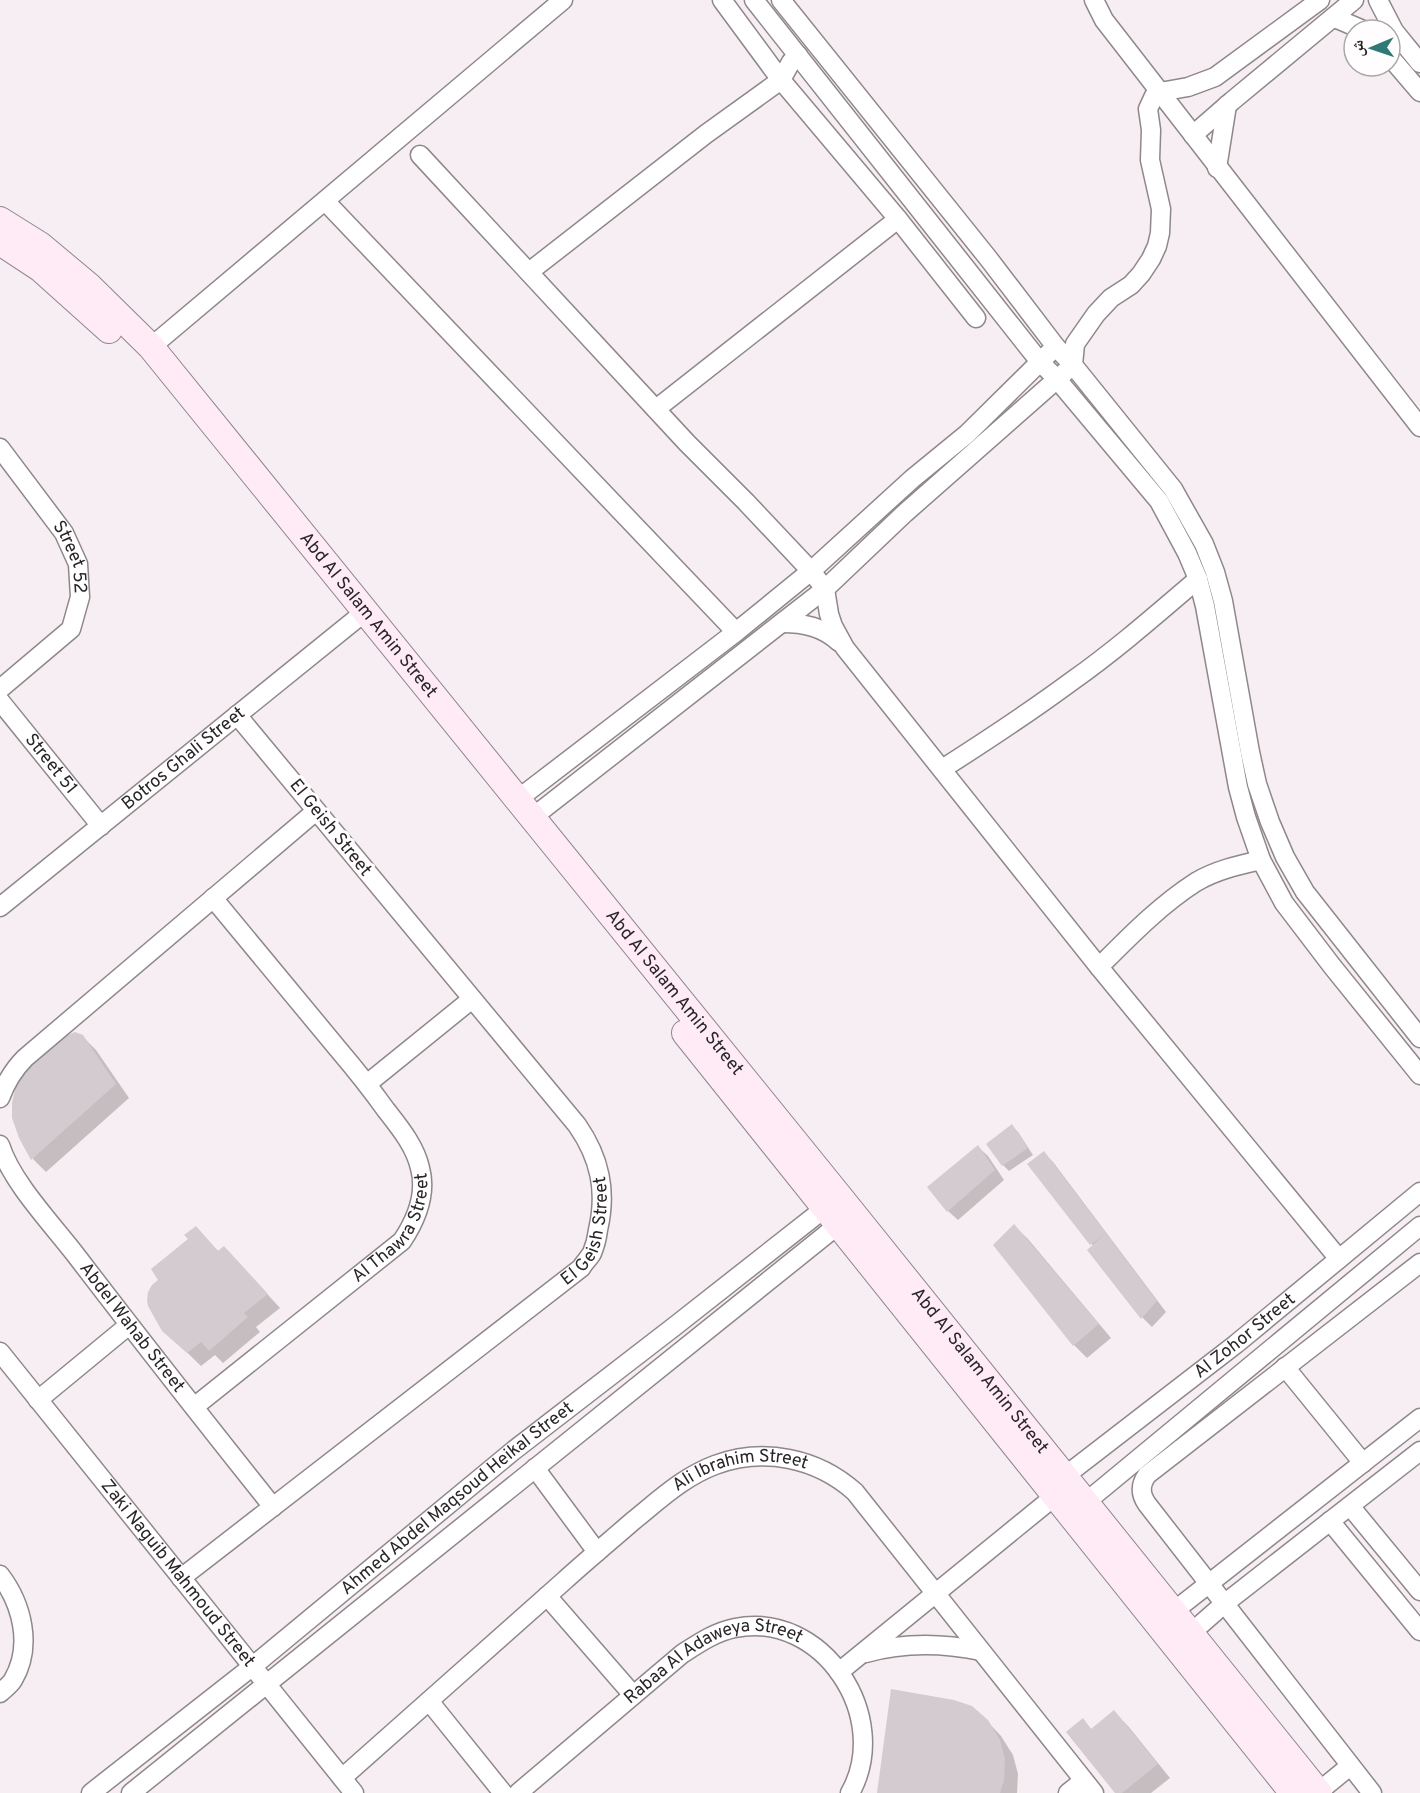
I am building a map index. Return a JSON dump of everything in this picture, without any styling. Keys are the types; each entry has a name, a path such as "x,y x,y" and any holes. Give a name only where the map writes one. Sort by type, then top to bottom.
{"street":[{"path":"151,347 563,0"},
{"path":"723,0 781,80 898,219 976,318"},
{"path":"754,0 1040,362 1159,501 1198,579 1238,787 1261,860 1284,903 1420,1075"},
{"path":"782,0 981,249 1056,347 1173,489 1204,544 1215,572 1239,683 1257,784 1285,857 1305,892 1420,1038"},
{"path":"1094,0 1104,20 1420,427"},
{"path":"525,808 782,623 825,589 905,513 1073,365 1075,344 1096,314 1111,298 1131,285 1141,274 1157,246 1161,209 1150,160 1151,130 1148,110 1154,96 1160,92 1188,87 1215,77 1320,0"},
{"path":"1193,135 1354,0"},
{"path":"1378,0 1394,31 1420,63"},
{"path":"1335,18 1342,20"},
{"path":"529,272 706,134 781,80 791,62 798,55"},
{"path":"781,80 803,77 811,71"},
{"path":"1402,71 1420,92"},
{"path":"1217,168 1227,105"},
{"path":"420,155 656,409 811,571 825,589 833,626 845,648"},
{"path":"325,201 736,632"},
{"path":"656,409 898,219"},
{"name":"Abd Al Salam Amin Street","path":"0,220 40,245 89,286 151,347 360,616 1060,1486 1293,1793"},
{"name":"Abd Al Salam Amin Street","path":"0,242 41,269 85,307 138,358 184,410 525,808 839,1210"},
{"path":"525,808 811,571 912,479 967,434 1056,347 1075,344"},
{"name":"Street 52","path":"0,448 64,533 78,564 80,597 71,629 0,689"},
{"path":"942,769 1074,680 1198,579"},
{"name":"Botros Ghali Street","path":"0,907 360,616"},
{"path":"782,623 800,623 817,628 832,636 845,648 1099,967 1339,1259"},
{"name":"Street 51","path":"0,702 100,826"},
{"name":"El Geish Street","path":"181,1578 581,1268 593,1251 602,1214 603,1195 596,1158 577,1125 237,715"},
{"path":"0,1098 6,1082 25,1058 316,811"},
{"path":"1099,967 1139,927 1197,882 1228,868 1261,860"},
{"name":"Al Thawra Street","path":"194,1407 402,1241 419,1208 422,1189 421,1171 416,1153 405,1134 367,1084 213,898"},
{"path":"367,1084 472,999"},
{"name":"Abdel Wahab Street","path":"0,1145 4,1158 14,1174 129,1325 273,1507"},
{"name":"Al Zohor Street","path":"839,1672 937,1594 1060,1486 1420,1192"},
{"name":"Ahmed Abdel Maqsoud Heikal Street","path":"131,1793 535,1468 839,1210"},
{"name":"Ahmed Abdel Maqsoud Heikal Street","path":"91,1793 253,1666 513,1451 675,1326 839,1210"},
{"name":"Al Zohor Street","path":"1086,1502 1420,1226"},
{"path":"1372,1793 1208,1584 1143,1498 1141,1492 1143,1480 1147,1475 1420,1263"},
{"path":"38,1400 129,1325"},
{"name":"Zaki Naguib Mahmoud Street","path":"0,1352 354,1793"},
{"path":"1285,1368 1363,1462"},
{"path":"1174,1611 1363,1462 1417,1426"},
{"path":"1191,1633 1224,1604 1420,1451"},
{"name":"Ali Ibrahim Street","path":"342,1778 675,1485 716,1464 741,1458 765,1456 790,1458 810,1464 828,1472 855,1492 1089,1787"},
{"path":"535,1468 597,1552"},
{"name":"Abd Al Salam Amin Street","path":"1060,1486 1086,1502 1318,1793"},
{"path":"1350,1506 1420,1591"},
{"path":"1330,1521 1420,1631"},
{"path":"0,1575 18,1604 23,1643 20,1663 13,1681 0,1693"},
{"path":"1387,1591 1407,1575"},
{"path":"547,1596 633,1695"},
{"name":"Rabaa Al Adaweya Street","path":"518,1793 682,1654 712,1635 735,1628 760,1626 784,1631 806,1641 839,1672 854,1696 862,1719 864,1743 861,1767 850,1793"},
{"path":"862,1655 912,1644 947,1645 981,1651"},
{"path":"429,1701 503,1793"},
{"path":"1318,1793 1350,1766"},
{"path":"1068,1793 1089,1787"}],"building":[{"path":"75,1032 83,1035 116,1084 31,1160 19,1138 12,1118 12,1103 17,1081 30,1064 60,1038"},
{"path":"1012,1124 1028,1148 1002,1166 986,1144"},
{"path":"978,1145 995,1170 947,1212 927,1187"},
{"path":"1044,1151 1157,1301 1141,1319 1087,1250 1104,1235 1090,1245 1027,1164"},
{"path":"1014,1224 1099,1324 1073,1346 993,1245"},
{"path":"196,1226 218,1251 224,1246 268,1294 244,1313 248,1317 209,1351 201,1342 187,1353 162,1331 147,1300 148,1292 158,1280 151,1269 188,1239 184,1235"},
{"path":"891,1689 954,1700 972,1706 988,1720 1000,1740 1005,1759 1004,1780 1000,1793 877,1793"},
{"path":"1114,1710 1158,1764 1122,1793 1115,1793 1066,1732 1083,1718 1091,1729"}]}
